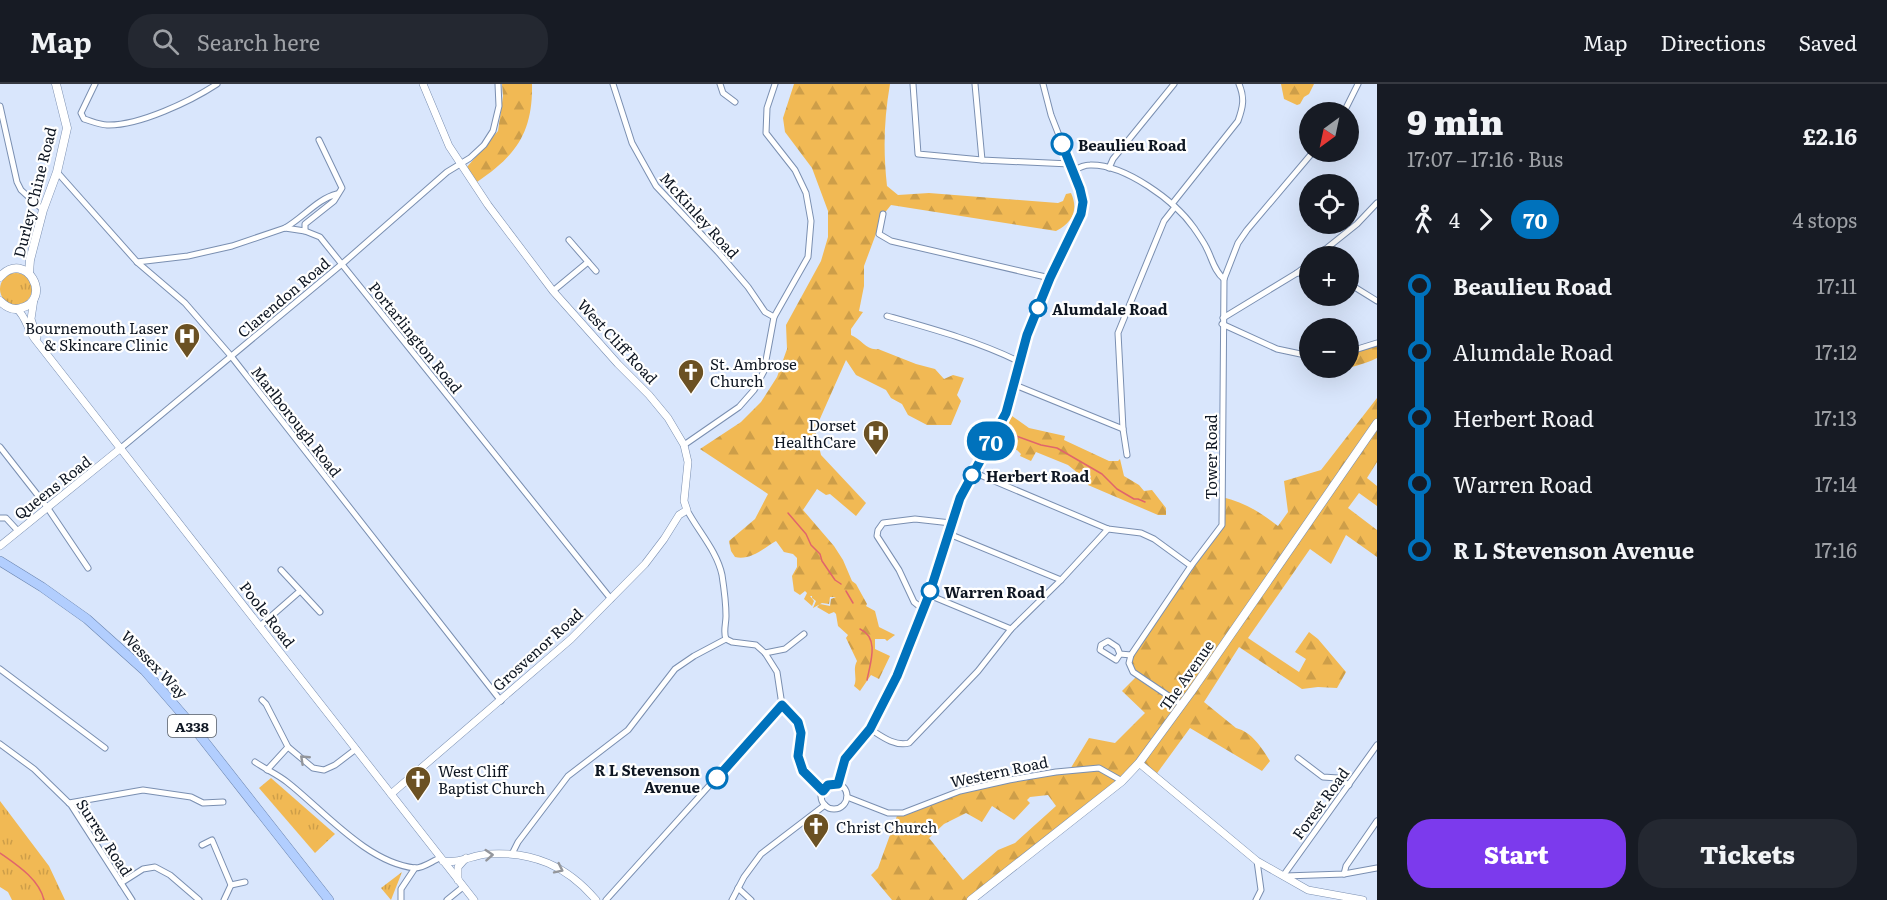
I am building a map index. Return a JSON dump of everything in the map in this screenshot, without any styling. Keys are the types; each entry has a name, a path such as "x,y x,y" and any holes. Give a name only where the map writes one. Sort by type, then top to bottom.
{"highway":[{"name":"Wessex Way","path":"0,561 26,576 87,619 140,666 182,714 329,900"}],"main road":[{"name":"Durley Chine Road","path":"29,273 30,260 43,210 57,172 67,128 56,84"},
{"path":"0,276 15,269 29,273 36,285 34,298 28,305 17,309 2,305"},
{"name":"The Avenue","path":"971,900 1122,781 1139,764 1377,423"}],"street":[{"path":"95,84 81,113 84,119 106,125 129,123 192,100 217,84"},
{"name":"West Cliff Road","path":"423,84 449,146 460,165 554,291 662,410 684,445 688,462 684,501 722,573 726,639"},
{"name":"Clarendon Road","path":"121,448 342,264 447,172 460,165 484,145 493,131 499,106 498,84"},
{"name":"McKinley Road","path":"613,84 632,143 656,186 718,252 748,287 765,312 774,318"},
{"path":"720,84 723,93 735,102"},
{"path":"684,445 739,407 754,390 764,371 774,318 808,257 811,221 806,193 795,170 766,133 767,108 776,84"},
{"path":"913,84 918,154 981,160 1070,164"},
{"path":"975,84 981,160"},
{"path":"838,784 845,759 870,729 897,676 924,610 960,498 1006,413 1027,335 1050,278 1081,214 1083,202 1051,115 1043,84"},
{"path":"1110,168 1113,159 1174,84"},
{"path":"1126,455 1118,333 1164,221 1173,205 1238,121 1243,108 1244,95 1239,84"},
{"path":"1349,102 1358,84"},
{"path":"0,106 17,182 21,190 43,210"},
{"path":"305,231 305,224 334,201 342,188 319,140"},
{"path":"1073,171 1090,164 1110,168 1148,185 1173,205 1192,226 1206,246 1218,274 1224,279 1238,243 1305,162"},
{"name":"Marlborough Road","path":"57,172 137,262 185,303 231,356 501,701"},
{"path":"285,228 298,221 327,196 337,194"},
{"path":"1330,246 1357,224 1377,203"},
{"path":"883,214 879,234 891,241 1050,278"},
{"name":"Portarlington Road","path":"137,262 188,256 232,246 285,228 305,231 320,237 611,599"},
{"path":"569,240 596,271"},
{"path":"554,291 588,262"},
{"path":"1222,321 1298,273"},
{"name":"Tower Road","path":"1131,655 1191,566 1222,525 1224,279"},
{"path":"1359,290 1377,301"},
{"name":"Poole Road","path":"34,298 31,308 32,324 41,345"},
{"name":"Poole Road","path":"17,309 25,318 30,331 474,900"},
{"path":"887,316 962,337 990,347 1020,362"},
{"path":"1222,321 1277,349 1299,354"},
{"path":"1359,349 1377,344"},
{"path":"1015,385 1123,429"},
{"path":"0,447 47,507 88,568"},
{"name":"Queens Road","path":"0,546 121,448"},
{"path":"973,472 1108,529 1141,533 1154,539 1191,566"},
{"name":"Grosvenor Road","path":"391,794 564,645 654,554 679,515 687,510"},
{"path":"0,518 6,518 18,531"},
{"path":"924,610 914,602 899,570 877,536 878,530 883,524 915,519 951,523"},
{"path":"870,729 894,742 903,744 909,742 978,671 1011,629 1108,529"},
{"path":"949,534 1061,580"},
{"path":"282,570 320,612"},
{"path":"260,626 300,591"},
{"path":"929,595 1011,629"},
{"path":"765,653 785,649 804,634"},
{"path":"512,854 518,842 568,776 628,730 675,669 726,639 756,645 765,653 777,672 782,705 798,722 801,733 798,756 803,771 823,791"},
{"path":"1120,654 1131,655 1129,663 1133,672 1182,705"},
{"path":"0,669 105,748"},
{"path":"262,700 288,747 313,768 318,770 335,765 356,749"},
{"path":"606,900 782,705"},
{"name":"Surrey Road","path":"0,744 35,770 69,803 132,900"},
{"name":"Forest Road","path":"1283,876 1377,745"},
{"path":"267,770 288,747"},
{"path":"1298,758 1323,777 1338,778 1349,785"},
{"path":"255,762 285,780 364,847 384,858 415,868 441,859 452,863 487,854 512,854 564,870 582,883 596,900"},
{"path":"1139,764 1257,861 1308,890 1363,900"},
{"name":"Western Road","path":"848,797 888,813 903,813 960,791 1056,772 1099,768 1122,781"},
{"path":"838,784 845,789 848,797 841,808 832,809 825,805 822,798 823,791 828,785 838,784"},
{"path":"69,803 143,790 191,797 213,804 223,802"},
{"path":"732,900 744,877 761,854 825,805"},
{"path":"1344,874 1346,866 1377,821"},
{"path":"202,844 220,837"},
{"path":"213,840 231,885 224,900"},
{"path":"447,900 460,883 458,867 466,858"},
{"path":"1256,900 1261,890 1257,861"},
{"path":"121,883 142,869 155,867 170,875 199,900"},
{"path":"401,900 401,889 415,868"},
{"path":"1283,876 1344,874 1377,868"},
{"path":"231,885 245,882"},
{"path":"738,888 750,900"}],"green space":[{"path":"502,84 532,84 529,116 520,141 512,152 477,182 467,167 498,131 503,96"},
{"path":"794,84 890,84 886,110 886,173 887,186 898,195 929,193 1058,203 1063,201 1066,194 1071,193 1074,205 1070,220 1056,231 891,205 883,215 864,266 864,286 859,311 863,312 851,329 851,335 867,347 935,369 944,379 953,375 964,378 957,395 961,401 951,425 927,425 908,415 902,404 891,398 886,390 856,375 846,360 815,430 821,455 866,503 856,516 830,494 826,495 817,489 803,510 834,546 867,604 866,606 875,611 879,627 895,635 887,641 875,639 875,649 890,656 879,679 871,675 860,691 854,686 857,661 846,638 848,635 838,626 836,614 834,612 829,614 817,607 820,604 813,608 816,601 812,596 810,596 814,601 812,606 804,599 807,593 805,591 800,595 794,591 792,576 797,567 797,558 793,554 784,552 776,541 746,557 735,557 731,551 729,541 755,519 768,494 700,449 741,422 761,402 777,377 787,349 786,325 821,261 828,237 828,211 812,168 785,132 783,118","holes":["830,597 836,597 831,599 830,606 820,604 829,604"]},
{"path":"1281,84 1314,84 1309,94 1299,104 1284,99"},
{"path":"16,273 27,278 32,289 27,300 16,305 5,300 0,289 5,278"},
{"path":"1377,343 1377,358 1359,365 1359,349"},
{"path":"1377,398 1377,462 1367,478 1377,486 1377,506 1359,493 1348,508 1377,530 1377,557 1346,535 1331,564 1310,549 1248,638 1299,672 1306,659 1295,652 1309,632 1318,639 1346,672 1337,688 1302,689 1239,647 1204,702 1256,741 1270,761 1262,771 1190,728 1155,776 1139,764 971,900 892,900 871,875 878,868 898,813 960,791 1069,771 1089,738 1115,743 1145,713 1122,691 1138,675 1129,663 1131,655 1222,525 1222,497 1252,508 1278,526 1288,512 1284,481 1321,470","holes":["1048,795 1056,806 1015,843 998,850 963,880 929,838 944,824 966,813 982,822 992,806 1014,820 1030,803 1027,800 1030,797"]},
{"path":"1012,416 1029,428 1065,436 1064,440 1109,461 1120,459 1124,476 1144,491 1152,490 1166,508 1166,515 1158,515 1088,485 1091,476 1081,471 1079,474 1068,465 1036,452 1031,461 1020,456 1017,450 1008,451 996,447"},
{"path":"271,778 335,834 315,853 259,788"},
{"path":"0,801 49,866 65,900 12,900 8,892 0,887"},
{"path":"402,872 391,900 381,888"}],"waterway":[{"path":"1016,436 1057,448 1102,474 1117,489 1134,499 1145,502"},
{"path":"788,513 806,534 835,580 841,584"},
{"path":"846,591 853,603"},
{"path":"860,629 866,633 872,645 867,680"},
{"path":"0,853 32,879 44,900"}],"bus line":[{"name":"70","path":"717,778 782,705 798,722 801,733 798,756 803,771 823,791 828,785 838,784 845,759 870,729 882,707 924,610 960,498 1006,413 1027,335 1050,278 1081,214 1083,202 1080,189 1062,144"}],"place":[{"name":"Beaulieu Road","path":"1062,144"},
{"name":"Alumdale Road","path":"1038,308"},
{"name":"Bournemouth Laser & Skincare Clinic","path":"187,359"},
{"name":"St. Ambrose Church","path":"691,395"},
{"name":"Dorset HealthCare","path":"876,456"},
{"name":"Herbert Road","path":"972,475"},
{"name":"Warren Road","path":"930,591"},
{"name":"R L Stevenson Avenue","path":"717,778"},
{"name":"West Cliff Baptist Church","path":"418,802"},
{"name":"Christ Church","path":"816,849"}]}
